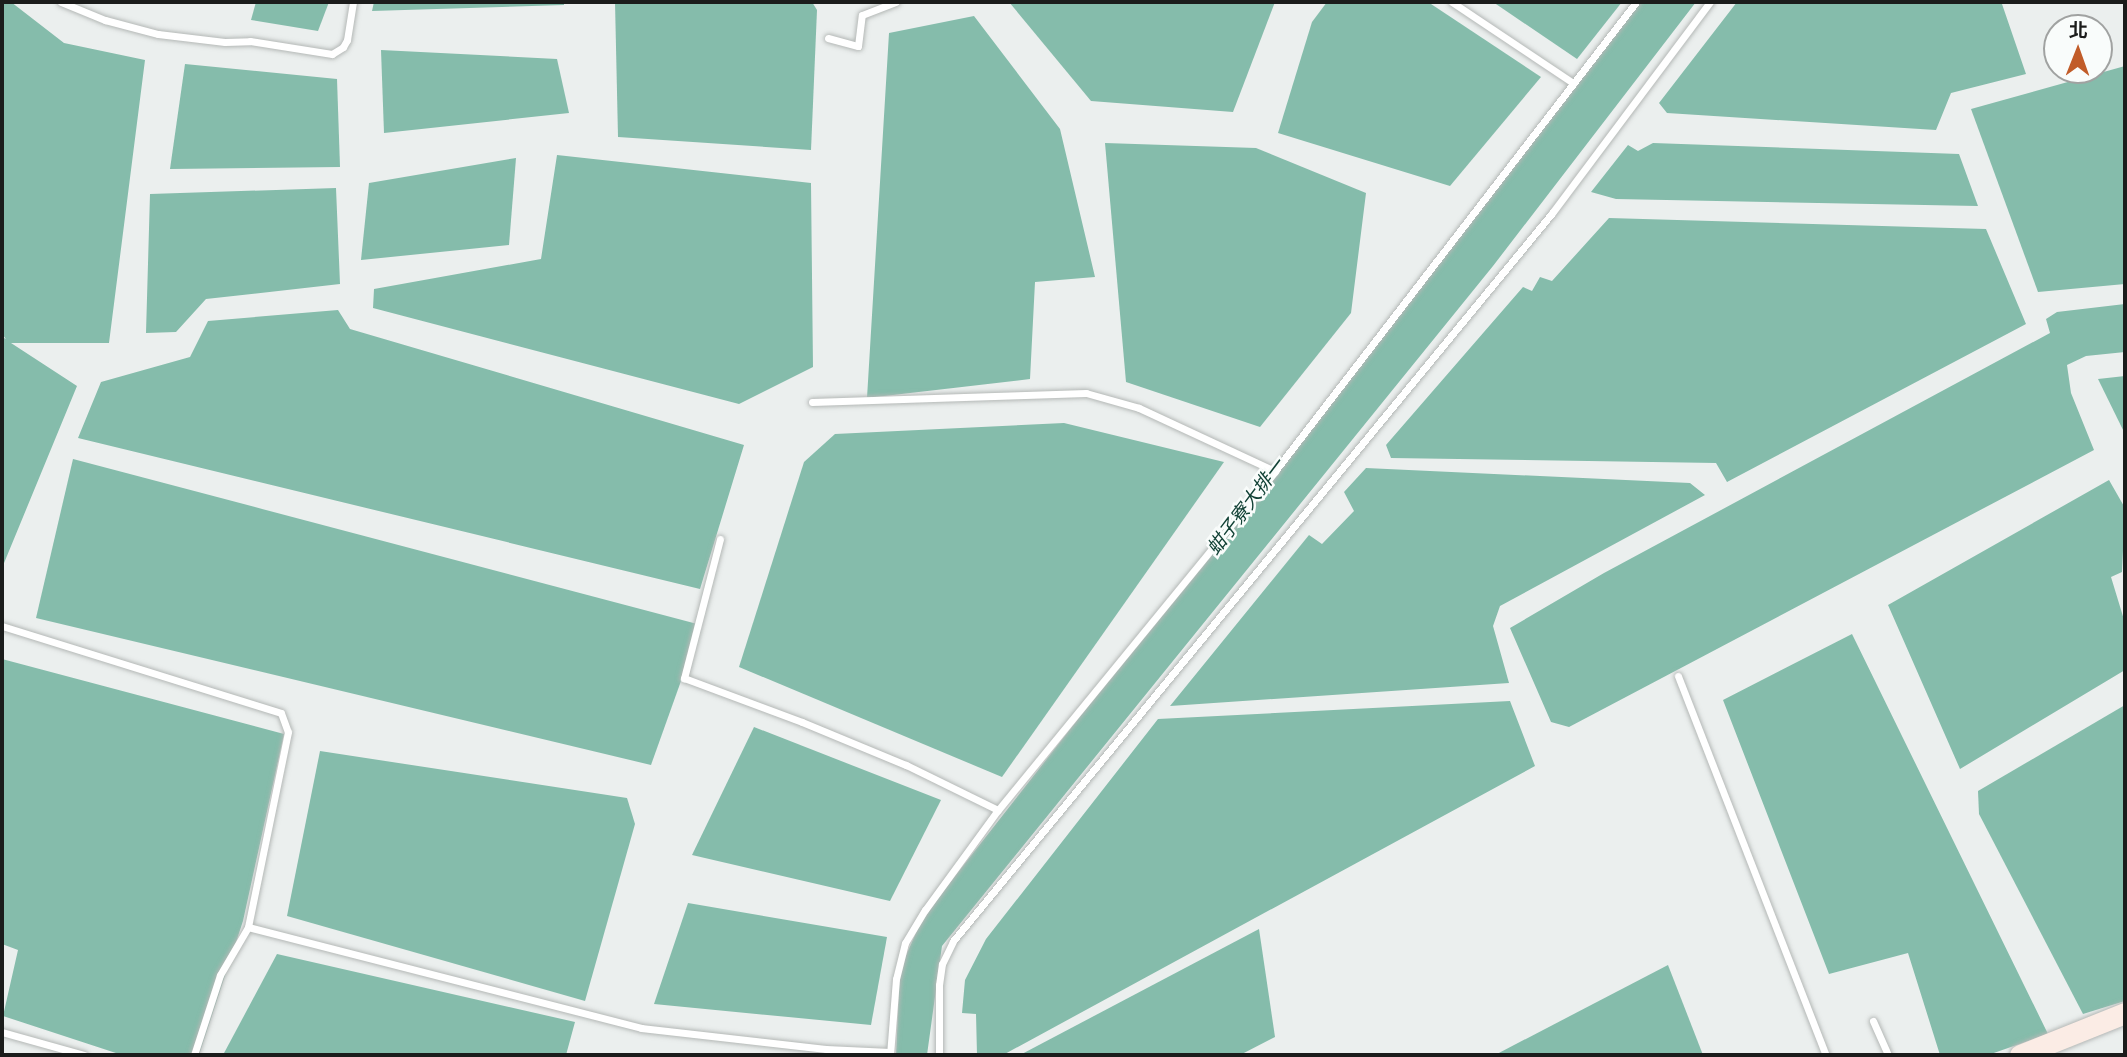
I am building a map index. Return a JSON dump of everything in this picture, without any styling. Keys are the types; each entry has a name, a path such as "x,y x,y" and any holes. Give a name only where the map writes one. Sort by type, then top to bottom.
{"street":[{"path":"2021,1055 2125,1013"}],"lane":[{"path":"61,2 105,20 158,34 225,42 250,41 332,54 343,47 346,40 353,2"},
{"path":"828,38 858,46 862,15 896,2"},
{"path":"1452,2 1573,83"},
{"path":"248,927 641,1028 890,1054 896,979 905,943 925,910 998,810 1275,471 1636,2"},
{"path":"939,1055 939,985 942,964 953,941 1552,213 1710,2"},
{"path":"811,402 1086,393 1139,408 1275,471"},
{"path":"720,539 684,678 895,760 998,810"},
{"path":"2,626 281,713 288,732 248,927 220,975 194,1055"},
{"path":"1678,677 1826,1055"},
{"path":"1873,1021 1888,1055"},
{"path":"2,1032 84,1055"}],"water":[{"path":"2,2 11,2 64,43 145,60 109,343 11,343 77,386 2,568 2,337 6,339 2,334"},
{"path":"256,2 329,2 318,31 251,20"},
{"path":"374,2 564,2 564,5 372,11"},
{"path":"615,2 812,2 817,10 811,150 618,137"},
{"path":"1009,2 1275,2 1233,112 1091,101"},
{"path":"1327,2 1428,2 1541,77 1450,186 1278,133 1312,22"},
{"path":"1493,2 1622,2 1577,59"},
{"name":"蚶子寮大排一","path":"1640,2 1696,2 1493,266 942,946 927,1055 896,1055 900,969 923,917"},
{"path":"1737,2 2008,2 2002,4 2026,74 1951,93 1936,130 1667,113 1659,103"},
{"path":"974,16 1060,129 1095,277 1035,282 1030,379 867,398 889,33"},
{"path":"381,50 557,59 569,113 384,133"},
{"path":"185,64 337,79 340,167 170,169"},
{"path":"2125,66 2125,284 2038,292 1971,109 2061,84 2113,84 2113,69"},
{"path":"1105,143 1256,148 1366,193 1351,313 1260,427 1126,382"},
{"path":"1653,143 1959,154 1978,206 1616,199 1591,192 1628,145 1638,151"},
{"path":"557,155 811,183 813,367 739,404 373,308 374,289 541,259"},
{"path":"516,158 509,245 361,260 369,183"},
{"path":"336,188 340,284 206,299 176,332 146,333 150,194"},
{"path":"1609,218 1986,229 2026,324 1727,482 1716,463 1391,458 1386,445 1523,287 1532,291 1540,277 1552,281"},
{"path":"2125,304 2125,352 2086,356 2067,365 2071,393 2094,450 1569,727 1551,722 1510,628 1604,573 2050,333 2046,319 2057,312"},
{"path":"338,310 350,329 744,445 700,589 78,438 101,382 190,357 208,321"},
{"path":"2125,376 2125,434 2098,379"},
{"path":"1064,423 1224,462 1002,777 739,667 804,462 835,434"},
{"path":"73,459 701,625 651,765 36,618"},
{"path":"1366,468 1690,483 1705,495 1500,606 1493,626 1509,683 1170,706 1309,535 1322,544 1354,511 1344,492"},
{"path":"2109,480 2125,508 2122,572 2111,577 2125,623 2125,670 1960,769 1888,605"},
{"path":"1852,634 2048,1034 1988,1055 1940,1055 1908,953 1829,974 1723,700"},
{"path":"2,659 284,734 243,921 199,1055 122,1055 3,1016 18,950 2,944"},
{"path":"1510,701 1535,766 1003,1055 977,1055 976,1014 962,1013 965,980 986,939 1158,719"},
{"path":"2125,705 2125,1001 2083,1014 1979,814 1978,791"},
{"path":"754,727 941,800 890,901 692,855"},
{"path":"320,751 627,798 635,824 585,1001 287,916"},
{"path":"688,903 887,937 871,1025 654,1004"},
{"path":"1259,929 1275,1037 1240,1055 1020,1055"},
{"path":"277,954 575,1022 566,1055 223,1055"},
{"path":"1668,965 1703,1055 1495,1055"}]}
